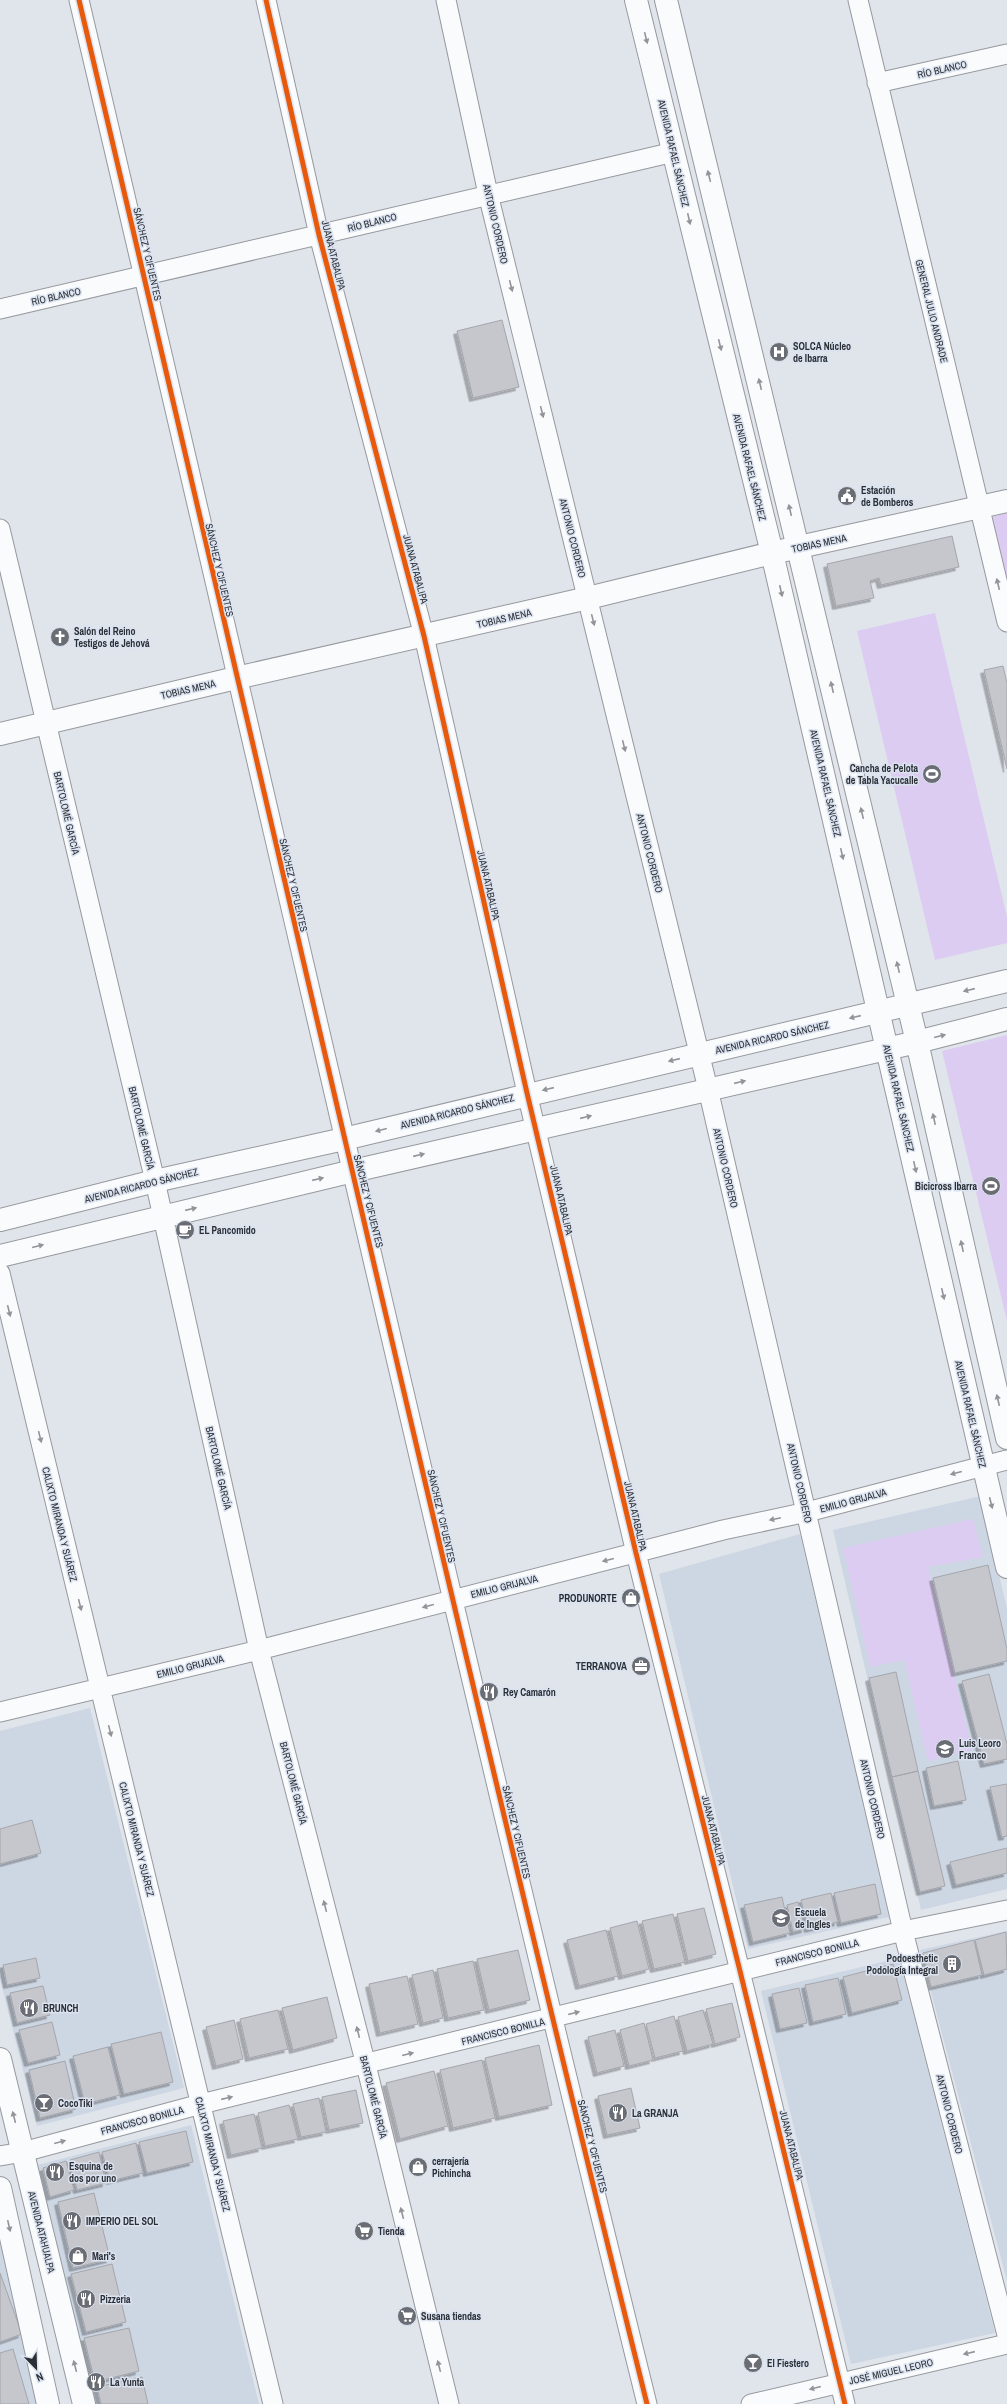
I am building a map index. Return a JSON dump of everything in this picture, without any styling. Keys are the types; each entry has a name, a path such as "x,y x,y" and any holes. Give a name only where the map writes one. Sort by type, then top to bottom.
{"street":[{"name":"SÁNCHEZ Y CIFUENTES","path":"78,0 144,276 236,678 344,1138 353,1170 452,1599 552,2018 647,2404"},
{"name":"JUANA ATABALIPA","path":"266,0 319,235 424,636 527,1094 636,1553 740,1971 845,2404"},
{"name":"ANTONIO CORDERO","path":"446,0 488,194 708,1089 904,1931 1007,2335"},
{"name":"AVENIDA RAFAEL SÁNCHEZ","path":"636,0 674,152 696,250 772,553 888,1047 982,1466 1007,1567"},
{"path":"666,0 917,1042 1007,1438"},
{"name":"GENERAL JULIO ANDRADE","path":"858,0 1007,622"},
{"name":"RÍO BLANCO","path":"877,83 1007,54"},
{"name":"RÍO BLANCO","path":"0,309 488,194 674,152"},
{"path":"696,250 726,246"},
{"name":"TOBIAS MENA","path":"0,734 236,678 588,598 772,553 1007,501"},
{"name":"BARTOLOMÉ GARCÍA","path":"0,529 155,1181 259,1650 366,2065 449,2404"},
{"name":"AVENIDA RICARDO SÁNCHEZ","path":"0,1220 155,1181 1007,982"},
{"path":"0,1256 353,1170 888,1047 917,1042 1007,1019"},
{"name":"CALIXTO MIRANDA Y SUÁREZ","path":"0,1273 273,2404"},
{"name":"EMILIO GRIJALVA","path":"0,1712 259,1650 723,1530 807,1512 1007,1460"},
{"name":"FRANCISCO BONILLA","path":"0,2156 23,2152 200,2104 366,2065 740,1971 904,1931 1007,1910"},
{"name":"AVENIDA ATAHUALPA","path":"0,2060 84,2404"},
{"path":"0,2188 48,2404"},
{"name":"JOSÉ MIGUEL LEORO","path":"751,2404 1007,2344"}],"shaded area":[{"path":"1007,513 1007,578 992,517"},
{"name":"Cancha de Pelota de Tabla Yacucalle","path":"935,613 1007,917 1007,943 935,960 857,631"},
{"name":"Bicicross Ibarra","path":"1007,1035 1007,1321 942,1051"},
{"name":"Luis Leoro Franco","path":"981,1496 1007,1609 1007,1889 921,1910 833,1530"},
{"path":"973,1519 983,1557 928,1567 972,1750 928,1761 904,1660 870,1667 843,1548"},
{"path":"800,1534 889,1917 748,1949 659,1574"},
{"path":"90,1708 184,2088 37,2126 0,1979 0,1731"},
{"path":"1007,1931 1007,2281 920,1950"},
{"path":"899,1958 995,2333 851,2364 761,1991"},
{"path":"191,2125 259,2404 95,2404 38,2165"},
{"path":"0,2232 37,2404 0,2404"}],"building":[{"path":"502,320 519,387 473,398 457,331"},
{"path":"952,536 959,567 881,585 879,578 870,581 874,598 836,606 827,564"},
{"path":"1003,666 1007,683 1007,769 984,670"},
{"path":"988,1565 1007,1649 1007,1661 955,1673 933,1578"},
{"path":"896,1672 918,1771 892,1777 869,1678"},
{"path":"989,1674 1007,1744 1007,1759 984,1764 962,1681"},
{"path":"958,1761 966,1800 934,1806 926,1768"},
{"path":"918,1771 945,1886 920,1892 892,1777"},
{"path":"1007,1784 1007,1836 1002,1837 990,1787"},
{"path":"32,1820 41,1853 0,1864 0,1829"},
{"path":"1007,1848 1007,1873 956,1885 950,1862"},
{"path":"875,1884 881,1914 841,1923 834,1893"},
{"path":"831,1893 838,1922 808,1929 801,1900"},
{"path":"782,1897 790,1933 753,1942 744,1905"},
{"path":"798,1902 805,1929 793,1932 787,1905"},
{"path":"704,1908 716,1954 688,1961 677,1914"},
{"path":"673,1914 685,1962 654,1969 642,1921"},
{"path":"637,1921 649,1969 622,1976 610,1928"},
{"path":"606,1930 618,1976 579,1986 567,1940"},
{"path":"1006,1932 1007,1969 984,1975 975,1940"},
{"name":"Podoesthetic Podología Integral","path":"974,1940 982,1975 931,1987 923,1953"},
{"path":"518,1950 530,2000 489,2010 477,1959"},
{"path":"36,1958 40,1978 7,1985 3,1965"},
{"path":"473,1961 484,2010 448,2018 437,1969"},
{"path":"893,1964 902,2000 852,2013 843,1977"},
{"path":"433,1970 443,2018 423,2023 412,1975"},
{"path":"407,1976 418,2024 380,2033 369,1984"},
{"path":"838,1978 846,2014 813,2022 805,1985"},
{"path":"43,1986 50,2015 17,2023 10,1993"},
{"path":"799,1988 807,2023 780,2029 772,1994"},
{"path":"327,1997 337,2038 293,2050 282,2008"},
{"path":"732,2003 740,2037 715,2044 706,2009"},
{"path":"278,2010 288,2049 249,2058 240,2019"},
{"path":"703,2010 713,2044 687,2051 678,2017"},
{"path":"674,2016 683,2051 655,2058 646,2024"},
{"path":"234,2020 243,2059 216,2066 206,2027"},
{"path":"52,2022 60,2055 28,2063 19,2030"},
{"path":"644,2023 653,2060 629,2066 620,2030"},
{"path":"615,2030 624,2066 597,2073 588,2037"},
{"path":"161,2032 173,2082 124,2094 111,2044"},
{"path":"539,2045 552,2105 499,2117 485,2058"},
{"path":"108,2047 120,2095 85,2104 73,2056"},
{"path":"482,2060 495,2118 453,2128 440,2070"},
{"path":"65,2061 76,2109 40,2118 29,2070"},
{"path":"434,2071 448,2126 400,2139 386,2083"},
{"path":"631,2088 640,2128 607,2135 598,2096"},
{"path":"356,2090 363,2123 329,2130 322,2097"},
{"path":"319,2098 326,2132 301,2137 293,2104"},
{"path":"289,2105 298,2139 265,2146 258,2113"},
{"path":"254,2114 262,2148 231,2155 223,2121"},
{"path":"186,2131 193,2162 147,2173 139,2142"},
{"path":"136,2143 143,2173 110,2181 102,2152"},
{"path":"99,2152 106,2183 77,2190 70,2160"},
{"path":"66,2161 74,2190 50,2197 43,2168"},
{"path":"94,2193 110,2259 73,2268 58,2202"},
{"path":"112,2264 126,2322 86,2332 71,2274"},
{"path":"0,2273 22,2334 0,2342"},
{"path":"129,2328 139,2371 95,2382 84,2338"},
{"path":"13,2349 29,2404 0,2404 0,2353"},
{"path":"142,2377 148,2404 101,2404 97,2387"}],"cycle path":[{"path":"79,0 501,1804 647,2404"},
{"path":"266,0 319,235 424,636 527,1093 636,1553 740,1971 845,2404"}],"place":[{"name":"SOLCA Núcleo de Ibarra","path":"779,352"},
{"name":"Estación de Bomberos","path":"847,496"},
{"name":"Salón del Reino Testigos de Jehová","path":"60,637"},
{"name":"Cancha de Pelota de Tabla Yacucalle","path":"932,774"},
{"name":"Bicicross Ibarra","path":"991,1186"},
{"name":"EL Pancomido","path":"185,1230"},
{"name":"PRODUNORTE","path":"631,1598"},
{"name":"TERRANOVA","path":"641,1666"},
{"name":"Rey Camarón","path":"489,1692"},
{"name":"Luis Leoro Franco","path":"945,1749"},
{"name":"Escuela de Ingles","path":"781,1918"},
{"name":"Podoesthetic Podología Integral","path":"952,1964"},
{"name":"BRUNCH","path":"29,2008"},
{"name":"CocoTiki","path":"44,2103"},
{"name":"La GRANJA","path":"618,2113"},
{"name":"cerrajería Pichincha","path":"418,2167"},
{"name":"Esquina de dos por uno","path":"55,2172"},
{"name":"IMPERIO DEL SOL","path":"72,2221"},
{"name":"Tienda","path":"364,2231"},
{"name":"Mari's","path":"78,2256"},
{"name":"Pizzeria","path":"86,2299"},
{"name":"Susana tiendas","path":"407,2316"},
{"name":"El Fiestero","path":"753,2363"},
{"name":"La Yunta","path":"96,2382"}]}
